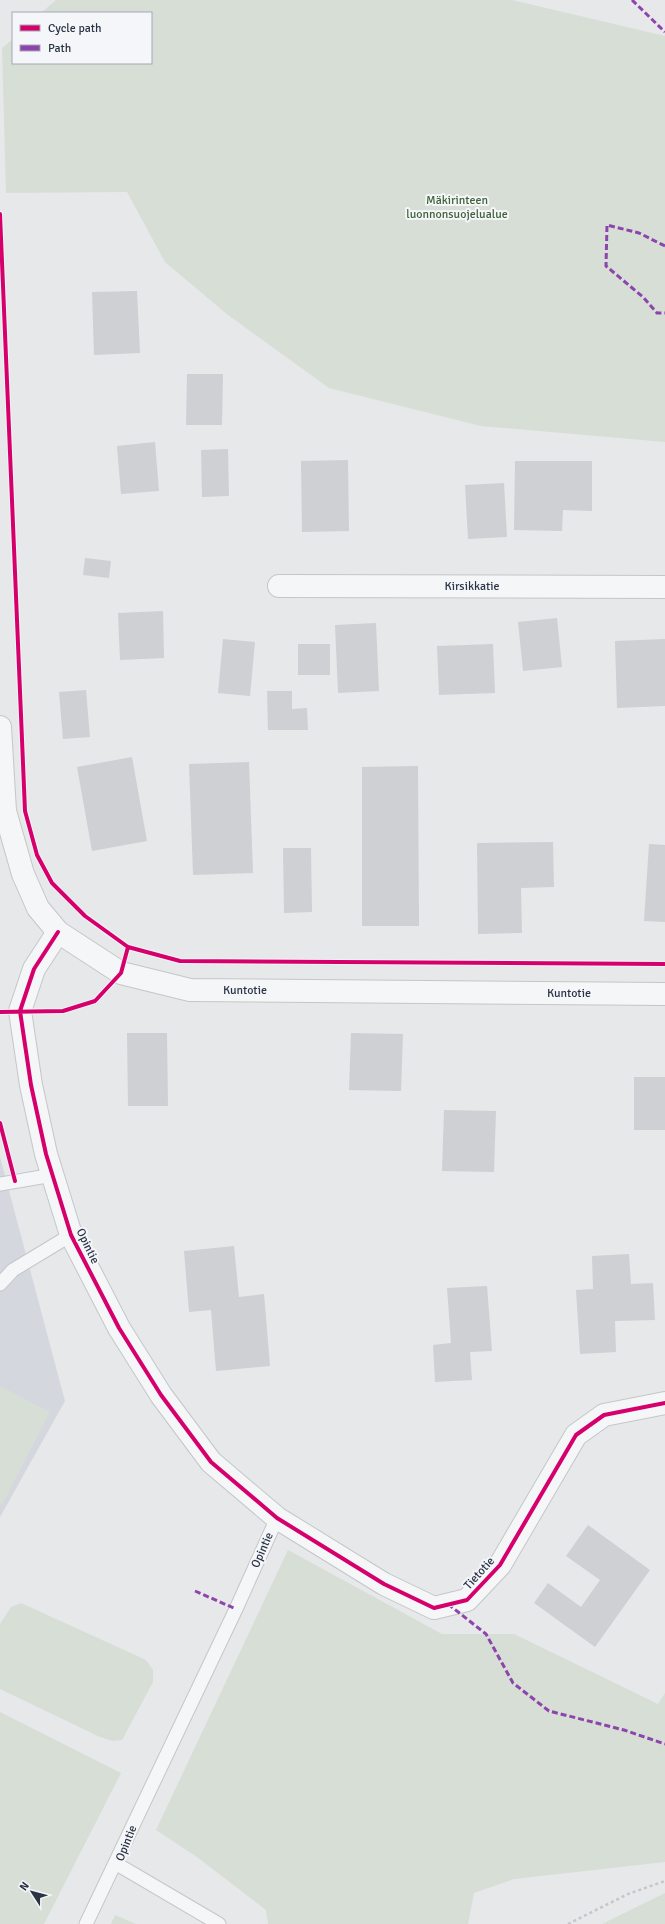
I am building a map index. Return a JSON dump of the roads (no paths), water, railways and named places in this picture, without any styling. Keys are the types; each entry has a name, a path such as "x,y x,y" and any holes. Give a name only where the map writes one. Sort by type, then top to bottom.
{"street":[{"name":"Kirsikkatie","path":"279,586 665,586"},
{"name":"Kuntotie","path":"0,727 5,811 22,874 38,908 58,932 121,973 190,990 665,994"},
{"name":"Opintie","path":"58,932 34,969 20,1011 31,1085 53,1175 70,1235 119,1328 161,1395 211,1462 277,1518"},
{"name":"Tietotie","path":"277,1518 384,1584 434,1608 467,1600 500,1565 576,1436 604,1415 665,1403"}],"lane":[{"path":"0,1184 53,1175"},
{"path":"0,1284 13,1270 70,1235"},
{"name":"Opintie","path":"219,1924 115,1863 236,1609 277,1518"},
{"path":"86,1924 115,1863"}],"park label":[{"name":"Mäkirinteen luonnonsuojelualue","path":"457,207"}]}
